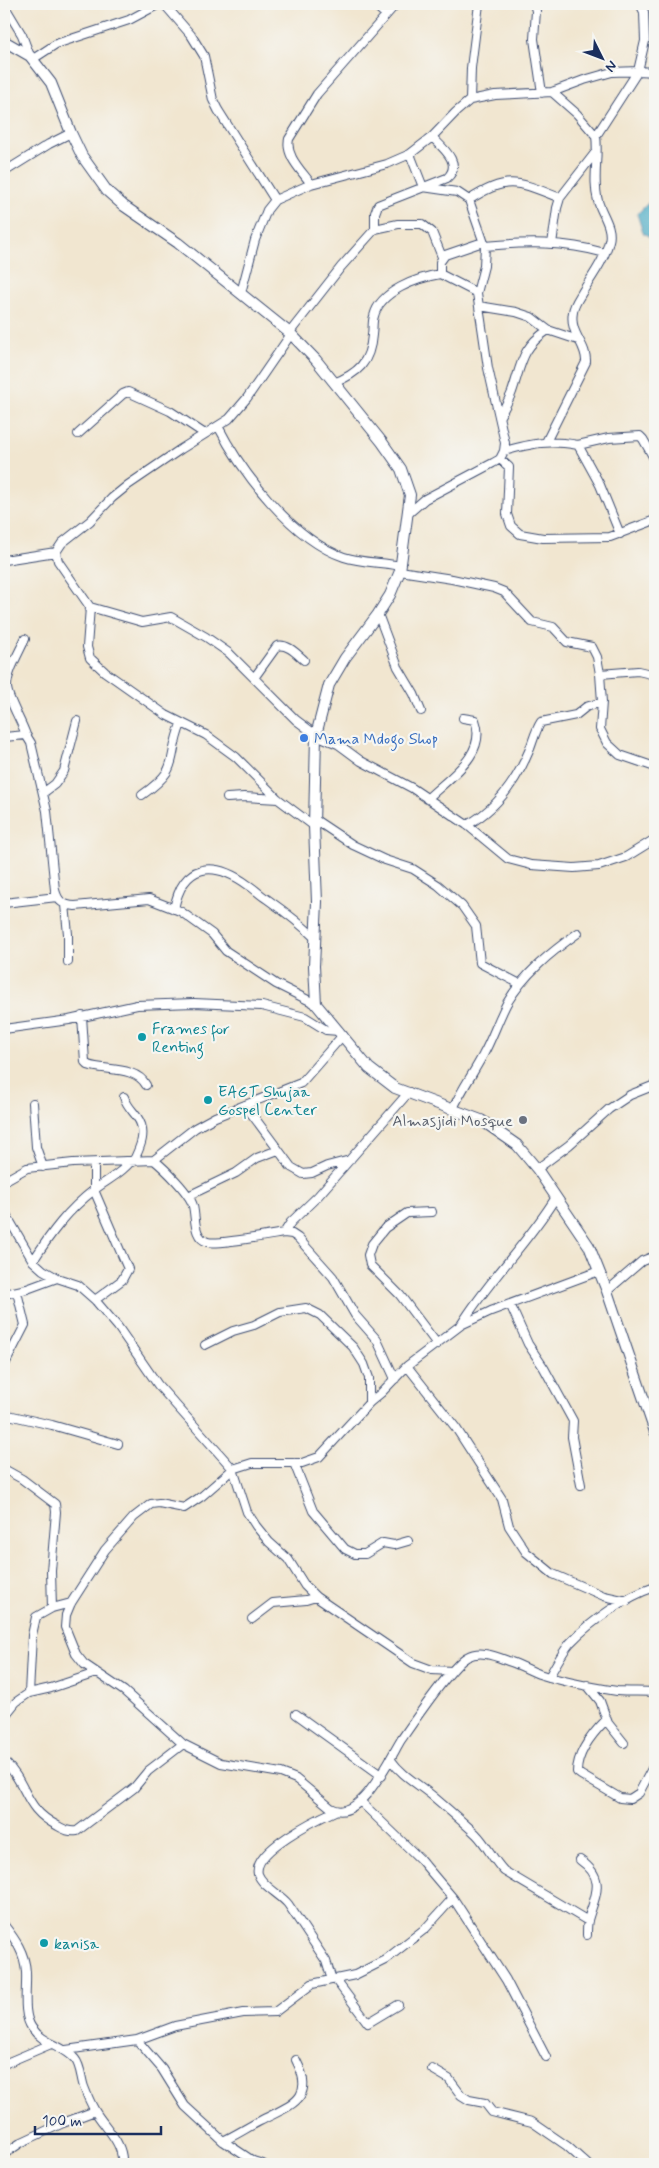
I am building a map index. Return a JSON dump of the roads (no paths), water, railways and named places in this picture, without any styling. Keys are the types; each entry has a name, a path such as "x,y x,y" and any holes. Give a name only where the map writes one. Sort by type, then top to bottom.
{"street":[{"path":"32,58 56,44 129,20 159,4"},
{"path":"164,4 191,35 204,56 213,100 218,110 276,200"},
{"path":"374,4 386,15"},
{"path":"311,184 291,155 288,147 290,139 317,94 396,4"},
{"path":"470,100 471,68 479,4"},
{"path":"534,4 536,11 534,39 542,93"},
{"path":"596,136 638,71 645,41 644,12 640,4"},
{"path":"4,5 22,35 32,58 51,83 71,133 87,164 107,192 178,243 290,333 382,442 401,469 410,495 401,569 390,595 345,658 329,685 316,735 314,823 317,902 314,966 316,1004"},
{"path":"4,41 32,58"},
{"path":"241,293 254,240 268,210 276,200 311,184 387,164 410,154 432,137 470,100 495,95 552,92 612,72 655,72"},
{"path":"546,442 586,362 586,353 578,340 572,322 574,307 605,253 610,238 606,218 598,201 595,153 597,145 596,136 577,114 552,92"},
{"path":"4,172 49,144 71,133"},
{"path":"375,228 374,213 378,205 447,178 454,170 454,164 449,156 432,137"},
{"path":"552,244 560,198 595,153"},
{"path":"410,154 424,187"},
{"path":"469,200 488,187 505,183 522,183 560,198"},
{"path":"409,512 425,499 470,477 500,459 504,451 500,416 488,368 477,293 484,266 484,244 469,200 457,192 424,187"},
{"path":"440,274 442,257 432,232 422,224 398,224 375,228 341,267 290,333 239,409 218,426 128,485 112,498 90,521 62,543 56,552 58,561 90,607 142,622 166,617 176,619 222,648 296,720 316,735 338,744 361,761 412,788 467,825 508,859 531,865 574,868 599,866 626,857 655,839"},
{"path":"442,257 459,249 484,244 530,242 581,246 605,253"},
{"path":"334,383 358,370 365,362 370,351 374,315 382,301 391,293 410,283 440,274 477,293"},
{"path":"479,306 524,314 543,324 548,330 578,340"},
{"path":"500,416 512,393 522,358 528,346 548,330"},
{"path":"78,434 124,393 128,392 170,411 205,434"},
{"path":"218,426 230,450 244,471 279,510 309,538 326,550 345,557 480,584 504,592 532,622 553,627 567,642 592,647 597,657 600,674 602,702 600,729 607,743 620,755 655,767"},
{"path":"504,451 529,443 546,442 578,445 609,438 640,436 655,460"},
{"path":"578,445 600,485 620,534"},
{"path":"500,459 509,468 506,506 508,519 511,526 520,534 543,538 610,537 655,520"},
{"path":"655,504 655,510"},
{"path":"4,560 56,552"},
{"path":"90,607 87,647 90,658 105,672 181,724 206,735 236,757 278,799 314,823 353,846 385,860 413,869 438,885 462,906 476,926 480,963 520,984"},
{"path":"378,614 398,667 414,694 421,711"},
{"path":"25,639 9,676 6,688 31,743 43,793 49,823 57,897 65,905 68,962"},
{"path":"254,678 262,670 277,646 285,646 304,660"},
{"path":"600,674 638,671 655,675"},
{"path":"467,825 479,818 503,796 511,785 520,772 541,722 568,717 602,702"},
{"path":"427,799 461,769 473,750 479,732 475,720 463,718"},
{"path":"43,793 55,784 64,772 77,721"},
{"path":"142,796 161,782 170,770 181,724"},
{"path":"4,737 26,735"},
{"path":"227,798 278,799"},
{"path":"174,909 183,882 188,877 196,871 219,870 247,884 297,920 315,938"},
{"path":"4,903 57,897"},
{"path":"65,905 75,906 149,899 174,909 212,934 226,951 276,984 316,1004 369,1068 395,1088 481,1120 518,1145 556,1196 589,1246 607,1291 655,1432"},
{"path":"453,1109 462,1088 483,1054 507,1003 520,984 549,955 578,933"},
{"path":"4,1029 82,1016 137,1004 240,1004 262,1006 305,1017 326,1030 341,1033"},
{"path":"82,1016 85,1062 88,1065 116,1069 143,1079 146,1085"},
{"path":"4,1181 27,1168 73,1163 154,1160 195,1128 245,1105 301,1083 341,1033"},
{"path":"537,1169 569,1145 609,1109 630,1095 655,1085"},
{"path":"284,1233 291,1222 318,1196 409,1092"},
{"path":"33,1261 57,1225 94,1190 126,1168 142,1145 142,1130 138,1118 127,1105 124,1097"},
{"path":"33,1103 36,1146 43,1167"},
{"path":"245,1105 269,1134 291,1167 303,1174 312,1173 327,1166 350,1160"},
{"path":"188,1196 236,1173 257,1158 278,1150"},
{"path":"154,1160 188,1196 193,1204 195,1225 200,1238 207,1242 221,1243 284,1233 292,1234 298,1238 333,1277 356,1315 378,1340 395,1379"},
{"path":"94,1163 94,1190 128,1269 122,1280 95,1300"},
{"path":"461,1325 506,1261 541,1221 556,1196"},
{"path":"4,1211 33,1261 43,1270 57,1278 78,1285 95,1300 118,1327 158,1384 233,1469 247,1512 269,1542 288,1558 305,1586 316,1597 413,1662 432,1670 452,1672"},
{"path":"432,1212 406,1213 385,1228 372,1244 368,1255 370,1265 400,1296 437,1344"},
{"path":"607,1291 642,1261 655,1256"},
{"path":"336,1811 296,1779 281,1773 221,1763 183,1744 124,1691 84,1664 76,1654 65,1627 66,1615 71,1603 105,1550 134,1517 151,1504 159,1503 184,1508 202,1496 233,1469 252,1463 302,1463 319,1456 407,1366 461,1325 510,1304 599,1271"},
{"path":"4,1294 17,1292 57,1278"},
{"path":"4,1366 26,1325 17,1292"},
{"path":"510,1304 528,1344 548,1374 573,1421 572,1437 581,1485"},
{"path":"205,1345 280,1312 306,1308 320,1315 353,1347 364,1364 369,1378 369,1403"},
{"path":"407,1366 456,1428 502,1499 509,1526 526,1552 553,1574 604,1596 627,1601"},
{"path":"4,1414 52,1425 118,1444"},
{"path":"294,1463 313,1511 346,1549 355,1554 365,1554 383,1542 394,1545 408,1542"},
{"path":"4,1469 22,1479 55,1504 56,1512 50,1571 52,1608"},
{"path":"549,1677 569,1644 595,1621 644,1591 655,1587"},
{"path":"252,1619 273,1603 306,1600 316,1597"},
{"path":"29,1693 36,1617 52,1608 71,1603"},
{"path":"398,2005 368,2024 334,1980 326,1961 288,1904 261,1881 258,1869 260,1861 285,1838 302,1827 336,1811 350,1809 360,1801 382,1776 415,1720 466,1657 487,1653 549,1677 623,1691 655,1692"},
{"path":"4,1718 16,1702 29,1693 52,1688 96,1673"},
{"path":"587,1685 600,1701 606,1720 624,1743"},
{"path":"296,1714 382,1776"},
{"path":"606,1720 588,1739 580,1757 577,1772 620,1798 630,1799 639,1793 655,1762"},
{"path":"4,1761 13,1771 31,1804 45,1820 70,1832 77,1831 134,1788 148,1771 183,1744"},
{"path":"391,1760 416,1785 433,1797 480,1838 504,1871 588,1921"},
{"path":"360,1801 420,1859 453,1898 506,1980 546,2056"},
{"path":"580,1860 591,1870 598,1889 588,1921 587,1935"},
{"path":"66,2050 136,2040 175,2026 243,2013 275,2012 312,1984 355,1975 385,1960 426,1928 453,1898"},
{"path":"4,1925 19,1944 26,1970 27,2012 31,2027 41,2038 66,2050 77,2060 84,2088 95,2111 116,2140 121,2151 122,2164"},
{"path":"136,2040 162,2069 185,2106 222,2141 253,2161 263,2164"},
{"path":"4,2064 51,2044"},
{"path":"222,2141 292,2106 302,2091 305,2080 296,2060"},
{"path":"432,2069 449,2079 461,2095 469,2100 485,2103 492,2112 532,2122 567,2146 587,2164"},
{"path":"4,2154 22,2142 95,2111"}],"water":[{"path":"655,196 655,240 643,233 637,214"}],"place":[{"name":"Mama Mdogo Shop","path":"304,738"},
{"name":"Frames for Renting","path":"142,1037"},
{"name":"EAGT Shujaa Gospel Center","path":"208,1100"},
{"name":"Almasjidi Mosque","path":"523,1120"},
{"name":"kanisa","path":"44,1943"}]}
